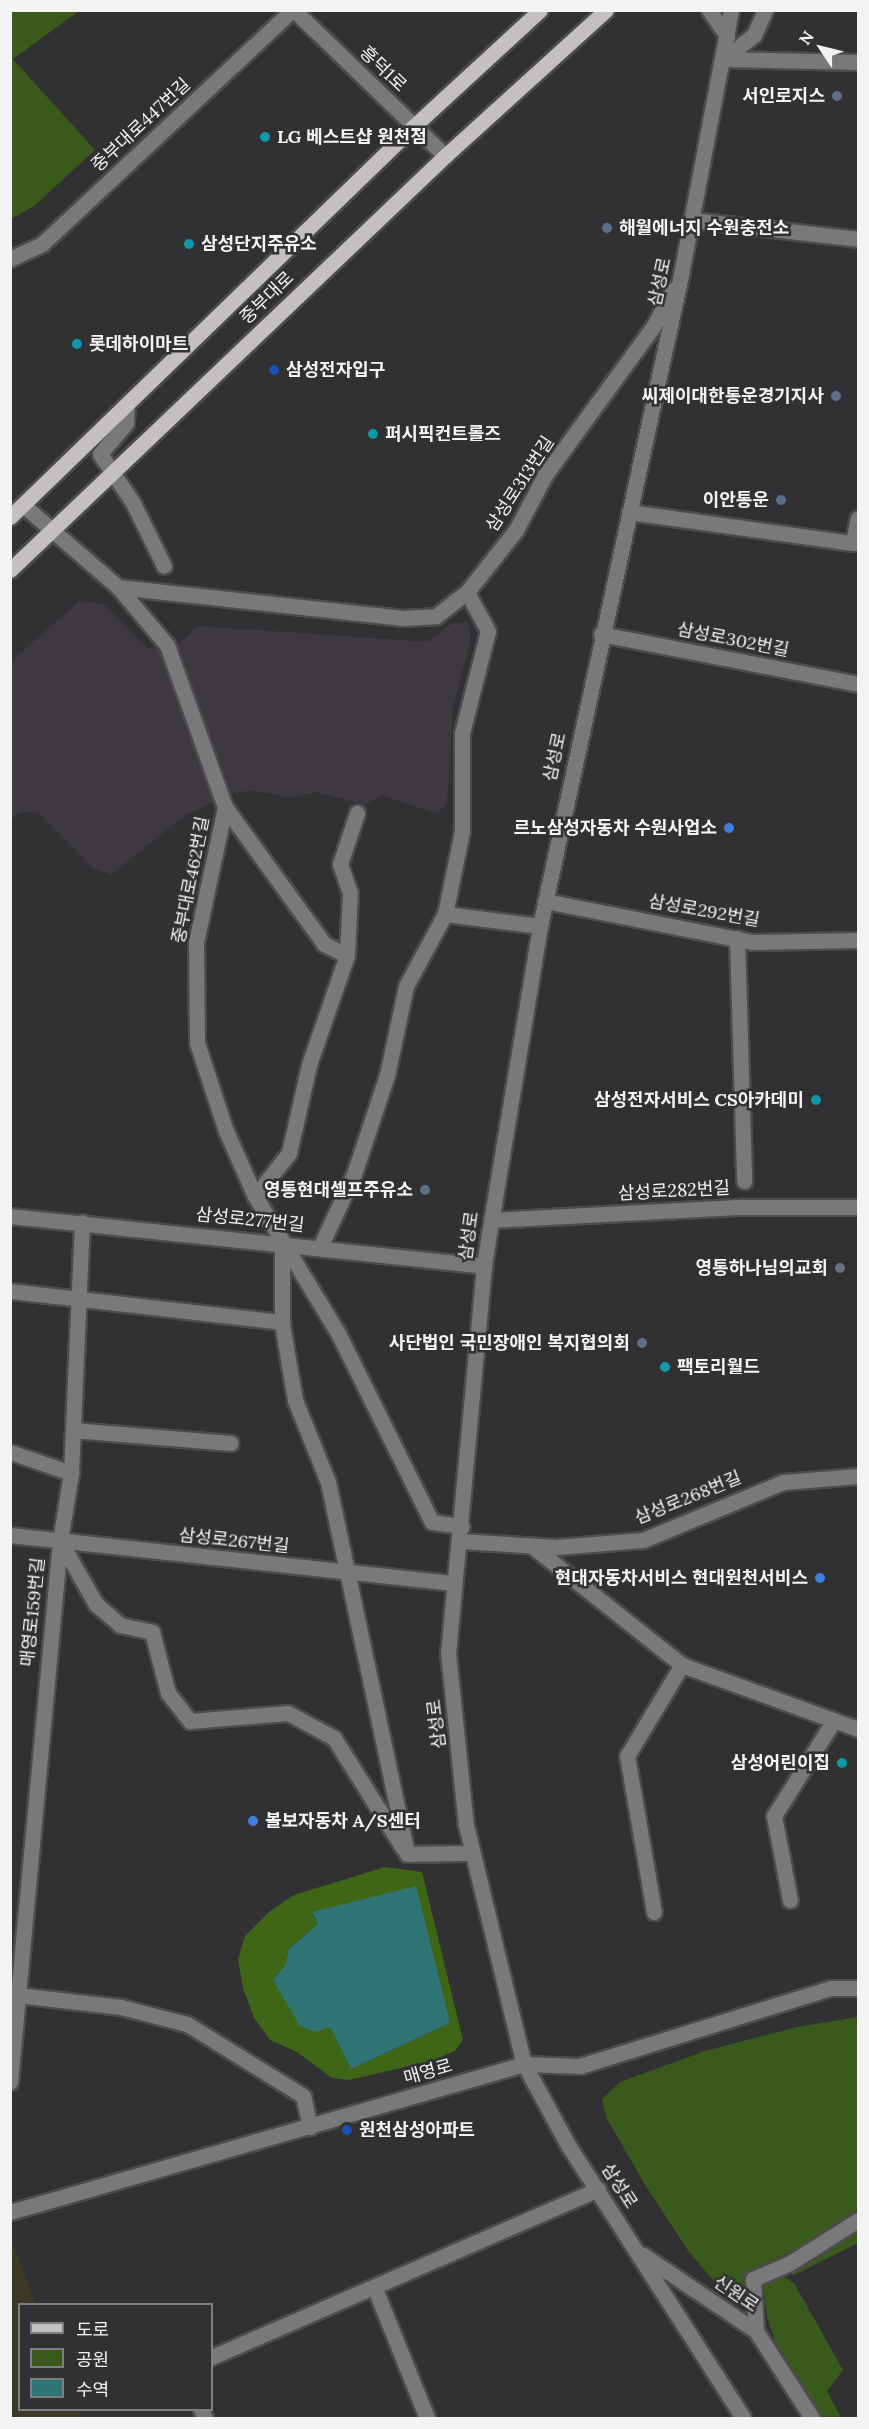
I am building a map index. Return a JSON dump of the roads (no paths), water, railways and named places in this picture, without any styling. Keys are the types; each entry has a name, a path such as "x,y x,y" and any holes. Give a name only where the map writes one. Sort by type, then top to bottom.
{"main road":[{"name":"중부대로","path":"10,517 414,126 540,10"},
{"name":"중부대로","path":"10,570 445,156 606,10"}],"street":[{"name":"흥덕1로","path":"293,10 445,156"},
{"name":"중부대로447번길","path":"10,259 42,244 293,10"},
{"path":"710,10 727,36"},
{"name":"삼성로","path":"731,10 724,59 681,275 601,634 540,926 484,1266 448,1652 472,1853 524,2064 568,2145 743,2418"},
{"path":"724,59 754,35 765,10"},
{"path":"724,59 858,62"},
{"path":"692,220 858,239"},
{"name":"삼성로313번길","path":"117,587 403,618 436,616 467,592 516,530 545,475 653,327 681,275"},
{"path":"127,405 126,423 100,454 133,503 164,566"},
{"name":"중부대로462번길","path":"23,505 50,532 117,587 167,645 225,807 196,942 197,1043 226,1131 255,1196 338,1333 432,1522 460,1533"},
{"path":"629,512 853,543 858,518"},
{"path":"320,1247 361,1152 387,1075 406,987 445,914 462,831 462,733 488,631 467,592"},
{"name":"삼성로302번길","path":"601,634 858,684"},
{"path":"225,807 324,944 347,955"},
{"path":"255,1196 289,1153 309,1065 347,955 351,893 340,864 357,813"},
{"name":"삼성로292번길","path":"545,901 753,942 858,940"},
{"path":"445,914 540,926"},
{"path":"737,938 744,1181"},
{"name":"삼성로282번길","path":"491,1221 743,1207 858,1208"},
{"name":"삼성로277번길","path":"10,1216 484,1266"},
{"name":"매영로159번길","path":"10,2082 17,1995 17,1901 60,1541 71,1473 82,1222"},
{"path":"282,1243 282,1322 295,1400 328,1482 407,1854"},
{"path":"10,1291 282,1322"},
{"path":"73,1430 230,1443"},
{"path":"10,1452 71,1473"},
{"name":"삼성로268번길","path":"460,1533 532,1545 643,1540 783,1482 858,1476"},
{"name":"삼성로267번길","path":"10,1536 453,1583"},
{"path":"60,1541 96,1604 120,1625 152,1632 168,1694 190,1721 288,1713 333,1738 407,1854"},
{"path":"532,1545 682,1665 858,1729"},
{"path":"654,1912 627,1756 682,1665"},
{"path":"790,1900 774,1816 834,1720"},
{"path":"407,1854 472,1853"},
{"name":"매영로","path":"10,2212 524,2064 580,2066 831,1988 858,1988"},
{"path":"17,1995 121,2007 187,2024 303,2096 310,2127"},
{"path":"213,2357 375,2289 598,2189"},
{"path":"756,2331 753,2279 790,2263 858,2220"},
{"name":"신원로","path":"638,2252 756,2331 812,2418"},
{"path":"375,2289 427,2418"}],"water":[{"path":"416,1886 450,2023 351,2069 330,2027 315,2032 300,2026 273,1980 286,1964 288,1950 318,1924 312,1912"}],"place":[{"name":"서인로지스","path":"837,96"},
{"name":"LG 베스트샵 원천점","path":"265,137"},
{"name":"해월에너지 수원충전소","path":"607,228"},
{"name":"삼성단지주유소","path":"189,244"},
{"name":"롯데하이마트","path":"77,344"},
{"name":"삼성전자입구","path":"274,370"},
{"name":"씨제이대한통운경기지사","path":"836,396"},
{"name":"퍼시픽컨트롤즈","path":"373,434"},
{"name":"이안통운","path":"781,500"},
{"name":"르노삼성자동차 수원사업소","path":"729,828"},
{"name":"삼성전자서비스 CS아카데미","path":"816,1100"},
{"name":"영통현대셀프주유소","path":"425,1190"},
{"name":"영통하나님의교회","path":"840,1268"},
{"name":"사단법인 국민장애인 복지협의회","path":"642,1343"},
{"name":"팩토리월드","path":"665,1367"},
{"name":"현대자동차서비스 현대원천서비스","path":"820,1578"},
{"name":"삼성어린이집","path":"842,1763"},
{"name":"볼보자동차 A/S센터","path":"253,1821"},
{"name":"원천삼성아파트","path":"347,2130"}]}
